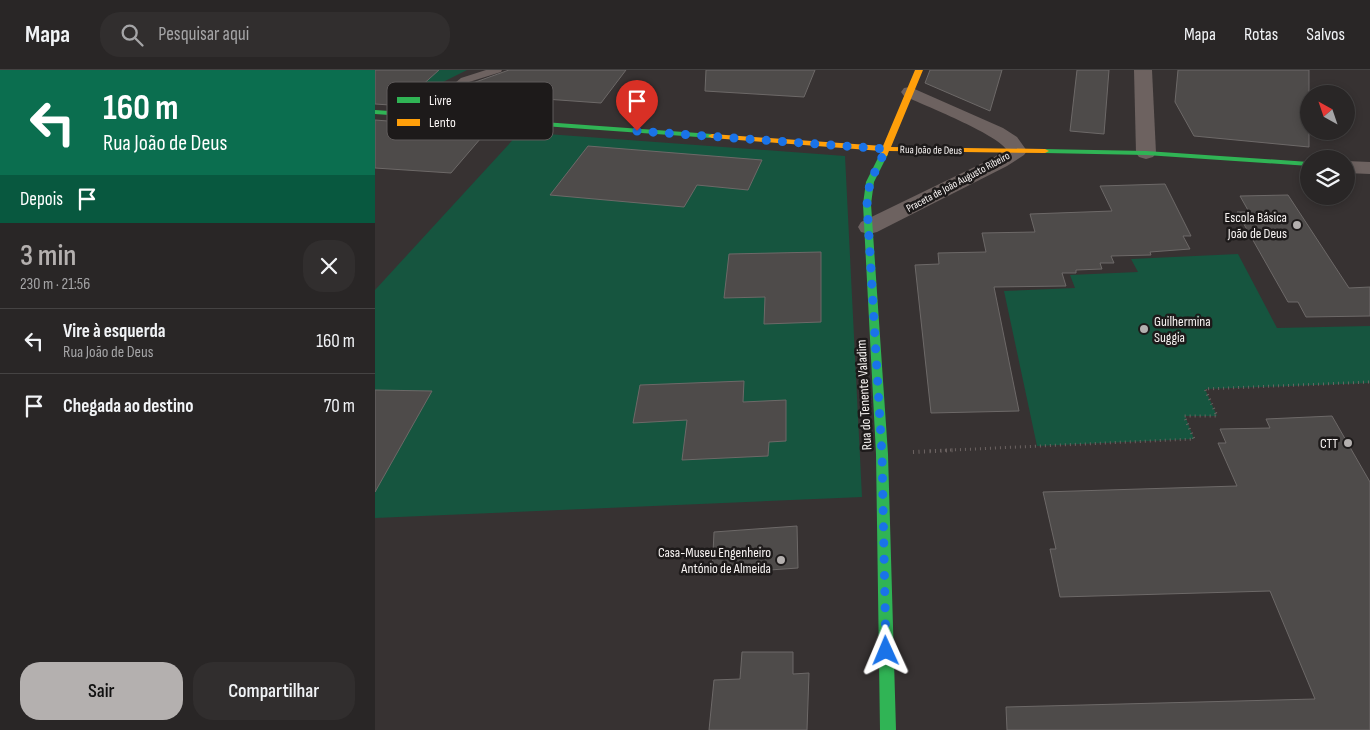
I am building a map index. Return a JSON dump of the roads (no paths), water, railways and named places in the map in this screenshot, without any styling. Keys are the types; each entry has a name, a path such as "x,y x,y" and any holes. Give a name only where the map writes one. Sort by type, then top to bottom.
{"street":[{"name":"Rua do Tenente Valadim","path":"888,730 882,454 867,204 870,182 919,70"},
{"path":"1143,70 1147,153"},
{"name":"Praceta de João Augusto Ribeiro","path":"869,227 1000,162 1017,151 1010,141 996,132 910,92"},
{"name":"Rua João de Deus","path":"553,124 886,149 1147,153 1300,163"},
{"path":"1355,167 1370,168"}],"lane":[{"path":"463,82 497,70"}],"place":[{"name":"Escola Básica João de Deus","path":"1297,225"},
{"name":"Guilhermina Suggia","path":"1144,329"},
{"name":"CTT","path":"1348,443"},
{"name":"Casa-Museu Engenheiro António de Almeida","path":"781,560"}]}
